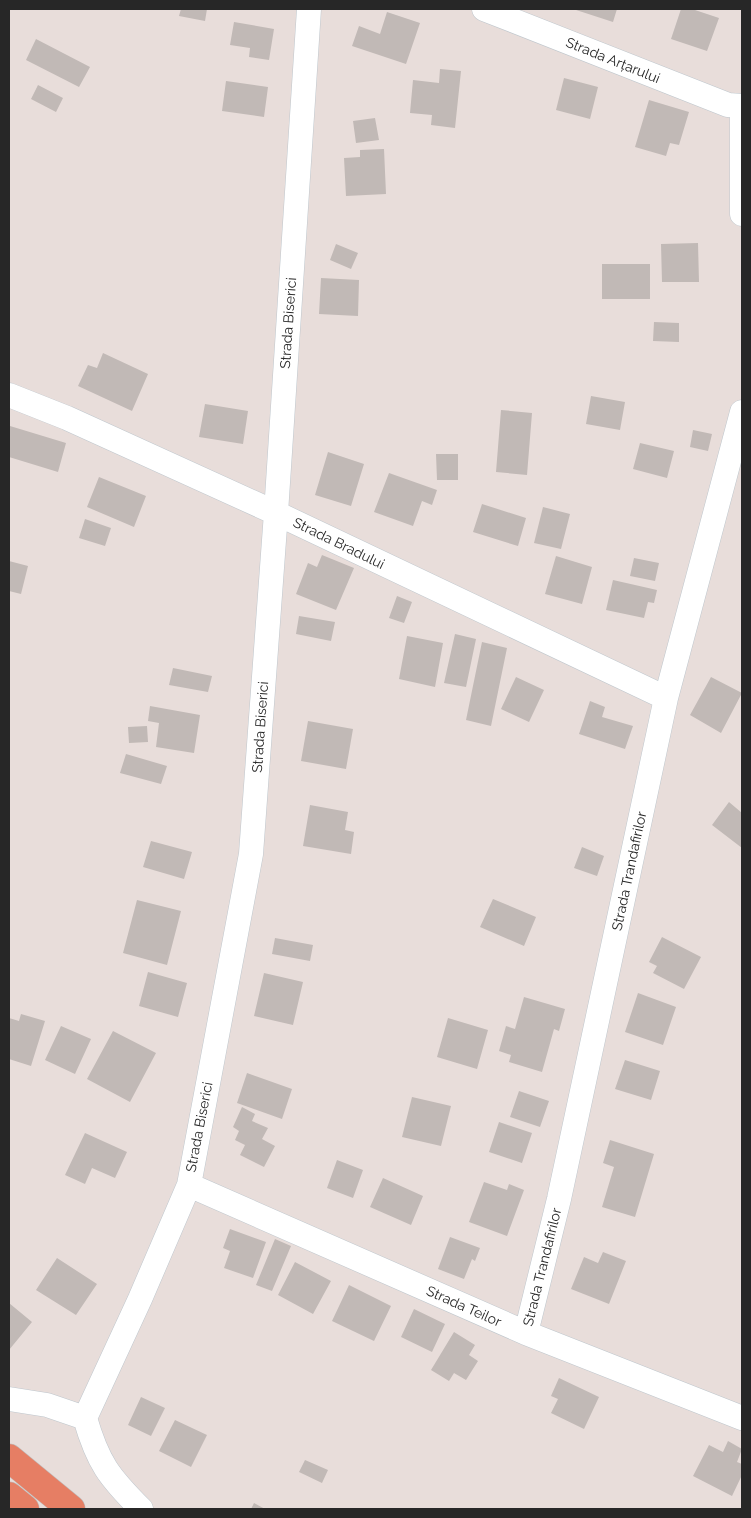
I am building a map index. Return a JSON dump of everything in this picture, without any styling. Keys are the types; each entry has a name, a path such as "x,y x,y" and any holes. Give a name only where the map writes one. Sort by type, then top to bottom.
{"highway":[{"path":"9,1458 71,1509"},
{"path":"9,1496 25,1509"}],"street":[{"name":"Strada Biserici","path":"85,1418 140,1299 188,1185 251,854 276,513 309,9"},
{"name":"Strada Arțarului","path":"484,9 728,105 742,106"},
{"path":"742,115 742,214"},
{"name":"Strada Bradului","path":"9,395 67,418 276,513 642,689 666,698"},
{"name":"Strada Trandafirilor","path":"526,1333 560,1199 666,698 742,412"},
{"name":"Strada Teilor","path":"188,1185 526,1333 742,1418"},
{"path":"9,1399 46,1405 85,1418 95,1451 113,1481 141,1509"}],"building":[{"path":"181,9 207,9 205,21 179,16"},
{"path":"573,9 617,9 613,22"},
{"path":"681,9 692,9 719,18 707,51 671,39"},
{"path":"387,12 420,23 406,64 352,46 359,26 380,34"},
{"path":"234,22 274,29 269,60 249,57 250,48 230,45"},
{"path":"36,39 90,67 79,87 26,60"},
{"path":"440,69 461,71 455,128 431,125 432,115 410,113 413,80 439,83"},
{"path":"564,78 598,87 590,119 556,110"},
{"path":"226,81 268,87 264,117 222,111"},
{"path":"38,85 63,98 56,112 31,99"},
{"path":"649,100 689,112 679,145 670,143 666,156 635,147"},
{"path":"375,118 379,140 356,143 353,121"},
{"path":"384,149 386,194 346,196 344,158 360,157 360,150"},
{"path":"698,243 699,282 662,282 661,244"},
{"path":"336,244 358,253 351,269 330,260"},
{"path":"602,264 650,264 650,299 602,299"},
{"path":"321,278 359,280 358,316 319,314"},
{"path":"654,322 679,323 679,342 653,341"},
{"path":"103,353 148,374 132,411 78,386 88,365 97,368"},
{"path":"591,396 625,402 620,430 586,424"},
{"path":"205,404 248,411 243,444 199,437"},
{"path":"501,410 532,413 527,475 496,472"},
{"path":"10,426 66,443 58,472 9,457"},
{"path":"693,430 712,434 708,451 690,447"},
{"path":"640,443 674,451 667,478 633,469"},
{"path":"328,452 364,464 351,506 315,495"},
{"path":"436,454 458,454 458,480 437,480"},
{"path":"389,473 437,490 432,505 422,501 413,526 374,512"},
{"path":"99,477 146,496 134,527 87,507"},
{"path":"482,504 526,518 518,546 473,532"},
{"path":"543,507 570,514 561,549 534,543"},
{"path":"85,519 111,528 105,546 79,538"},
{"path":"322,555 354,568 336,610 296,594 308,563 317,567"},
{"path":"556,556 592,567 582,604 545,594"},
{"path":"634,558 659,563 655,581 630,576"},
{"path":"9,561 28,566 21,594 9,591"},
{"path":"613,580 657,590 654,603 648,602 644,618 606,610"},
{"path":"397,596 412,602 404,623 389,618"},
{"path":"299,616 335,622 331,641 296,634"},
{"path":"455,634 476,639 466,687 444,683"},
{"path":"407,636 443,643 435,687 399,679"},
{"path":"482,642 507,648 491,726 466,720"},
{"path":"173,668 212,676 208,692 169,685"},
{"path":"516,677 544,690 529,722 501,709"},
{"path":"711,677 742,693 721,733 690,715"},
{"path":"590,701 605,707 602,717 633,726 625,749 579,734"},
{"path":"150,706 200,715 194,753 156,747 159,723 148,721"},
{"path":"308,721 353,729 346,769 301,761"},
{"path":"147,726 148,742 129,743 128,727"},
{"path":"126,754 167,766 161,784 120,773"},
{"path":"729,802 742,813 742,848 712,825"},
{"path":"310,805 348,812 345,830 354,832 351,854 303,846"},
{"path":"151,841 192,852 184,879 143,867"},
{"path":"582,847 604,856 597,876 574,868"},
{"path":"493,899 536,917 524,946 480,927"},
{"path":"137,900 181,911 167,965 123,953"},
{"path":"662,937 701,957 684,989 653,973 657,966 649,962"},
{"path":"275,938 313,945 310,961 272,954"},
{"path":"148,972 187,983 178,1017 139,1006"},
{"path":"264,973 303,982 293,1025 254,1016"},
{"path":"638,993 676,1007 663,1045 625,1032"},
{"path":"524,997 565,1009 559,1031 554,1029 542,1072 509,1062 511,1055 499,1051 506,1026 515,1029"},
{"path":"21,1014 45,1021 31,1066 9,1059 9,1018 19,1021"},
{"path":"448,1018 488,1030 477,1069 437,1057"},
{"path":"61,1026 91,1039 75,1074 45,1060"},
{"path":"113,1031 156,1053 130,1102 87,1079"},
{"path":"625,1060 660,1071 651,1100 615,1089"},
{"path":"247,1073 292,1089 282,1119 237,1103"},
{"path":"519,1091 549,1101 540,1127 510,1117"},
{"path":"412,1097 451,1106 441,1146 402,1137"},
{"path":"242,1107 255,1114 252,1121 268,1128 262,1139 275,1146 264,1167 240,1155 245,1145 235,1140 239,1131 233,1127"},
{"path":"499,1122 532,1133 522,1163 489,1152"},
{"path":"85,1133 127,1152 115,1178 92,1168 85,1184 65,1175"},
{"path":"610,1140 654,1154 635,1217 602,1207 614,1167 603,1163"},
{"path":"337,1160 363,1170 353,1198 327,1188"},
{"path":"383,1178 423,1196 411,1225 370,1207"},
{"path":"484,1182 507,1190 509,1184 524,1190 507,1236 469,1222"},
{"path":"230,1229 266,1242 253,1278 224,1268 230,1251 223,1248"},
{"path":"450,1237 480,1248 475,1261 472,1259 464,1279 438,1269"},
{"path":"275,1239 291,1246 272,1291 256,1285"},
{"path":"603,1252 626,1261 609,1304 571,1289 584,1257 598,1263"},
{"path":"57,1258 97,1284 76,1315 36,1290"},
{"path":"295,1262 331,1281 313,1314 278,1295"},
{"path":"349,1285 391,1306 374,1341 332,1321"},
{"path":"9,1303 32,1322 9,1350"},
{"path":"414,1309 445,1324 432,1352 401,1337"},
{"path":"454,1332 475,1345 469,1355 478,1361 466,1380 454,1373 449,1381 431,1370"},
{"path":"559,1378 599,1397 584,1429 551,1413 558,1399 551,1396"},
{"path":"141,1397 165,1408 151,1436 128,1425"},
{"path":"175,1420 207,1435 191,1467 159,1451"},
{"path":"728,1441 742,1449 737,1462 742,1464 742,1475 732,1496 693,1476 709,1445 723,1452"},
{"path":"305,1460 328,1470 322,1483 299,1472"},
{"path":"254,1503 265,1509 251,1509"}]}
